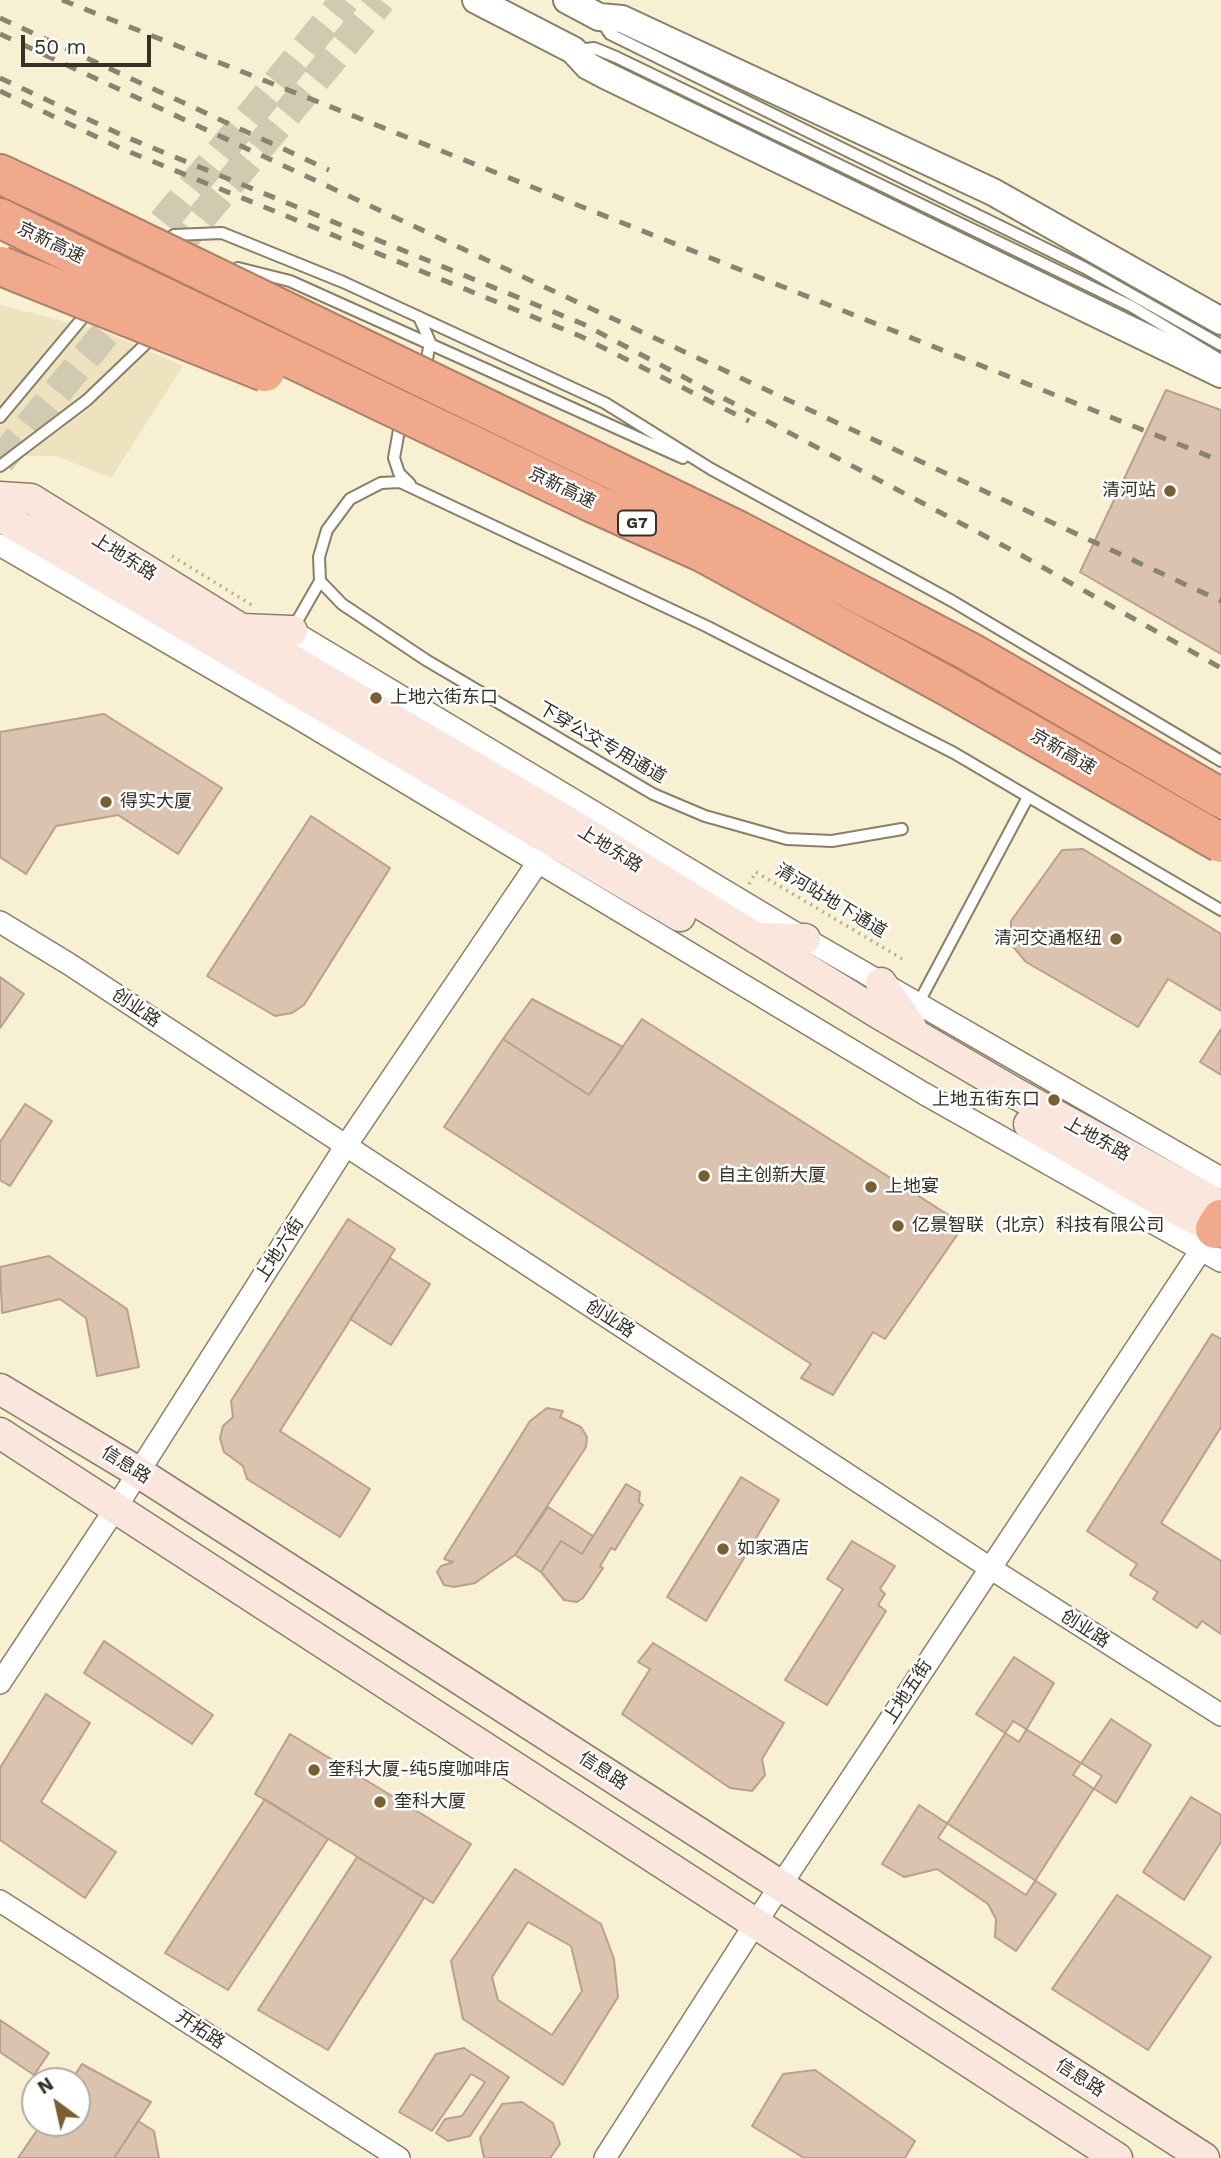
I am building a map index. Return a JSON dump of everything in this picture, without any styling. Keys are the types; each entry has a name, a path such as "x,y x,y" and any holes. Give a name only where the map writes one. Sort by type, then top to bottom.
{"highway":[{"name":"G7","path":"0,174 739,531 968,651 1221,798"},
{"name":"京新高速","path":"0,218 593,503 704,553 1221,843"},
{"path":"0,266 298,385 599,528 827,620"}],"main road":[{"name":"上地东路","path":"0,497 30,499 240,629 522,811 552,842 1217,1233"},
{"name":"上地东路","path":"0,516 112,582 522,811"},
{"path":"112,582 122,603 166,640"},
{"path":"240,629 292,631"},
{"name":"上地东路","path":"552,842 756,938 916,1035 1217,1233"},
{"path":"756,938 805,939"},
{"path":"881,983 916,1035"},
{"name":"信息路","path":"0,1389 138,1472 1204,2158"},
{"path":"0,1433 117,1506 313,1638 1116,2158"}],"street":[{"path":"476,0 573,50 588,66 605,75 1221,374"},
{"path":"567,0 599,18 622,19 993,192 1221,321"},
{"path":"0,545 166,640 522,811 805,939 1221,1178"},
{"path":"292,631 522,811"},
{"name":"上地六街","path":"0,1682 117,1506 345,1146 552,842"},
{"name":"创业路","path":"0,922 69,964 990,1568 1221,1715"},
{"name":"上地五街","path":"606,2158 755,1924 990,1568 1217,1233"},
{"name":"开拓路","path":"0,1901 399,2158"}],"lane":[{"path":"599,18 610,34 1085,268 1221,345"},
{"path":"573,50 594,48 616,57 1131,306 1221,361"},
{"path":"144,256 174,235 222,233 419,317 606,403 711,469 952,601 1221,761"},
{"path":"0,417 83,316 135,265"},
{"path":"209,285 238,268 290,281 430,342 594,420 711,469"},
{"path":"0,466 87,400 192,299"},
{"path":"415,390 427,366 430,342 419,317"},
{"path":"410,401 398,424 394,458 399,473 412,486"},
{"path":"292,631 320,581 319,557 327,530 350,499 380,483 400,482 706,626 954,753 1221,911"},
{"name":"下穿公交专用通道","path":"320,581 342,604 437,666 653,794 705,816 787,839 832,841 902,829"},
{"path":"918,1005 1028,797"}],"path":[{"name":"清河站地下通道","path":"749,884 756,873 904,960"}],"shaded area":[{"path":"0,305 103,331 183,366 111,478 56,456 0,456"}],"building":[{"name":"清河站","path":"1166,390 1221,410 1221,654 1080,572"},
{"name":"得实大厦","path":"104,714 222,788 178,854 118,815 56,826 26,874 0,857 0,732"},
{"path":"311,816 390,868 304,1005 292,1013 275,1016 207,976"},
{"name":"清河交通枢纽","path":"1083,849 1221,934 1221,1011 1168,979 1138,1027 1026,962 1011,944 1011,921 1062,850"},
{"path":"0,977 24,994 0,1028"},
{"path":"532,999 623,1047 589,1095 503,1039"},
{"name":"自主创新大厦","path":"642,1019 964,1225 885,1339 873,1332 833,1395 801,1378 811,1364 444,1127 503,1039 589,1095"},
{"path":"1221,1029 1221,1075 1200,1062"},
{"path":"25,1104 52,1121 10,1186 0,1180 0,1142"},
{"path":"348,1219 395,1249 280,1431 370,1489 340,1537 247,1479 243,1466 224,1452 220,1438 223,1426 233,1417 231,1401"},
{"path":"49,1256 127,1309 139,1367 97,1376 86,1318 60,1299 2,1313 0,1267"},
{"path":"390,1258 430,1284 391,1345 350,1319"},
{"path":"1212,1334 1221,1339 1221,1427 1161,1523 1221,1561 1221,1634 1202,1621 1197,1628 1153,1599 1158,1592 1130,1575 1137,1564 1087,1531"},
{"path":"547,1408 563,1411 560,1417 581,1427 587,1437 586,1447 515,1555 475,1583 454,1587 444,1585 437,1572 441,1566 453,1562 444,1559 530,1421"},
{"name":"如家酒店","path":"741,1477 779,1500 706,1621 667,1597"},
{"path":"626,1484 640,1492 639,1502 643,1505 615,1550 611,1548 600,1566 603,1568 583,1598 577,1602 564,1600 541,1572 561,1541 582,1554"},
{"path":"548,1507 593,1536 582,1554 561,1541 541,1572 515,1555"},
{"path":"852,1541 895,1566 880,1589 885,1594 878,1605 886,1611 827,1705 785,1680 843,1589 827,1579"},
{"path":"104,1641 213,1715 192,1744 84,1673"},
{"path":"653,1643 784,1723 762,1759 765,1775 752,1791 730,1788 622,1714 650,1669 638,1662"},
{"path":"1014,1657 1054,1683 1019,1742 976,1714"},
{"path":"46,1694 90,1723 41,1802 116,1852 85,1898 0,1840 0,1768"},
{"path":"1111,1719 1151,1745 1116,1803 1073,1775"},
{"path":"1013,1721 1102,1776 1026,1895 938,1838"},
{"path":"290,1734 471,1844 433,1903 255,1794"},
{"path":"1191,1797 1221,1815 1221,1842 1184,1900 1143,1872"},
{"path":"265,1799 328,1839 228,1990 165,1953"},
{"path":"919,1805 1056,1894 1016,1951 995,1937 996,1919 988,1904 937,1869 904,1877 882,1864"},
{"path":"357,1857 424,1898 328,2050 258,2010"},
{"path":"515,1869 601,1924 614,1959 618,1997 563,2085 463,2019 451,1961"},
{"path":"1117,1895 1211,1957 1148,2050 1052,1989"},
{"path":"528,1922 571,1946 582,1991 552,2035 498,2000 492,1977"},
{"path":"0,2020 49,2053 39,2067 22,2067 0,2052"},
{"path":"464,2048 509,2077 470,2136 448,2141 436,2133 445,2119 462,2116 485,2082 471,2074 432,2131 399,2112 436,2054"},
{"path":"91,2069 151,2102 114,2158 18,2158 32,2137 91,2137"},
{"path":"815,2070 915,2141 905,2158 804,2158 752,2126 783,2074"},
{"path":"522,2102 553,2123 560,2144 550,2158 484,2158 480,2138 502,2104"},
{"path":"138,2121 154,2131 159,2158 114,2158"}],"tunnel":[{"path":"106,292 345,0"},
{"path":"0,461 381,0"}],"railway":[{"path":"62,0 1221,461"},
{"path":"0,18 329,170"},
{"path":"0,34 1221,601"},
{"path":"0,78 126,137 583,324 1021,555 1221,668"},
{"path":"0,91 120,148 580,336 749,421"}],"place":[{"name":"清河站","path":"1170,491"},
{"name":"上地六街东口","path":"376,698"},
{"name":"得实大厦","path":"106,802"},
{"name":"清河交通枢纽","path":"1116,939"},
{"name":"上地五街东口","path":"1054,1100"},
{"name":"自主创新大厦","path":"704,1176"},
{"name":"上地宴","path":"871,1187"},
{"name":"亿景智联（北京）科技有限公司","path":"898,1226"},
{"name":"如家酒店","path":"723,1549"},
{"name":"奎科大厦-纯5度咖啡店","path":"314,1770"},
{"name":"奎科大厦","path":"380,1802"}]}
